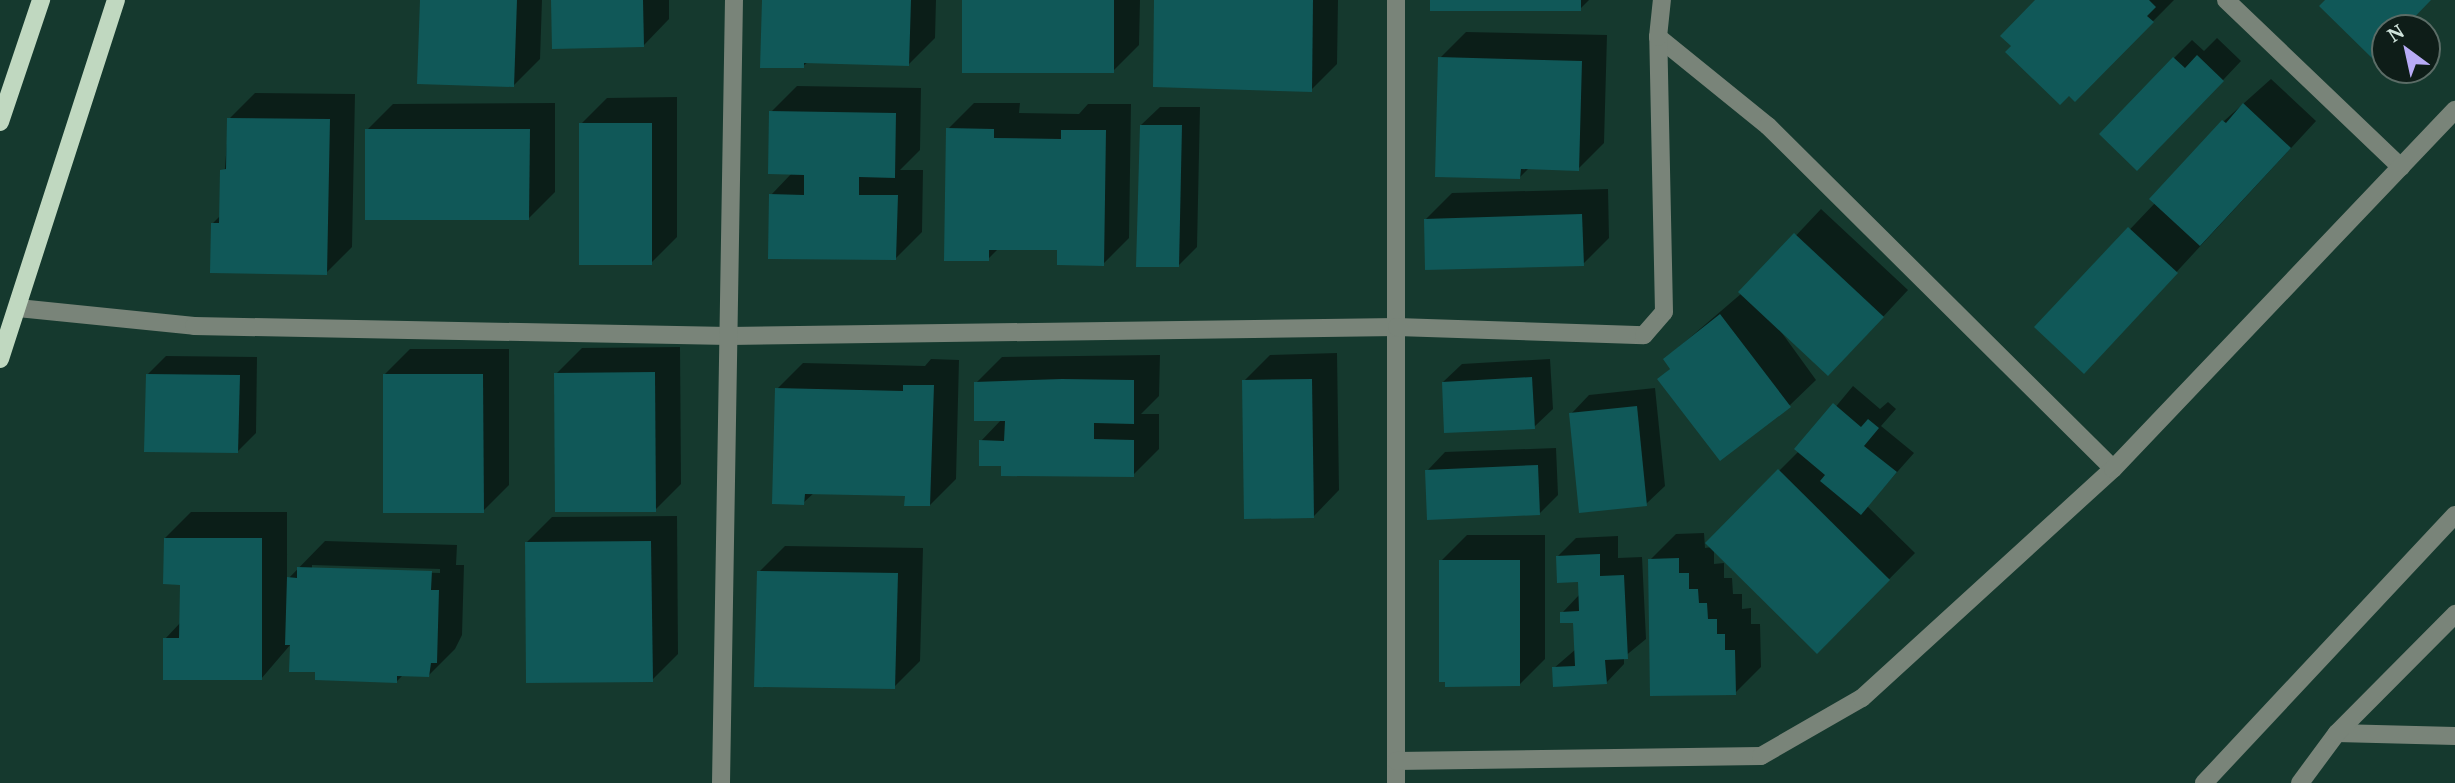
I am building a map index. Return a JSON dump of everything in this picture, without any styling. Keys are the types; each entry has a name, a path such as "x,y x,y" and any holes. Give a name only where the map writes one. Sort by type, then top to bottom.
{"main road":[{"path":"0,122 41,0"},
{"path":"0,359 116,0"}],"street":[{"path":"721,783 734,0"},
{"path":"1396,0 1396,783"},
{"path":"18,308 194,326 730,336 1397,327 1643,335 1664,312 1658,37 1662,0"},
{"path":"2226,0 2401,167"},
{"path":"1658,37 1768,127 2113,469"},
{"path":"1396,761 1761,756 1862,698 2113,469 2455,110"},
{"path":"2204,783 2455,515"},
{"path":"2300,783 2337,733 2455,614"},
{"path":"2337,733 2455,736"}],"building":[{"path":"420,0 517,0 514,87 417,84"},
{"path":"551,0 643,0 644,47 552,49"},
{"path":"762,0 911,0 909,66 804,63 804,68 760,68"},
{"path":"962,0 1114,0 1114,73 962,73"},
{"path":"1154,0 1313,0 1312,92 1153,87"},
{"path":"1430,0 1581,0 1581,11 1430,11"},
{"path":"2035,0 2149,0 2156,7 2147,16 2154,22 2075,102 2069,96 2060,105 2005,52 2011,46 2000,36"},
{"path":"2325,0 2431,0 2418,14 2371,14 2371,57 2319,6"},
{"path":"2197,55 2224,81 2137,171 2099,134 2173,57 2185,68"},
{"path":"1438,57 1582,61 1579,171 1521,169 1520,179 1435,177"},
{"path":"2243,103 2291,148 2200,246 2149,199 2222,120 2226,123"},
{"path":"769,111 896,113 895,178 859,177 859,195 898,195 896,260 768,259 769,194 804,195 804,175 768,174"},
{"path":"227,118 330,119 327,275 210,273 211,223 219,223 220,170 226,169"},
{"path":"579,123 652,123 652,265 579,265"},
{"path":"1140,125 1182,125 1179,267 1136,267"},
{"path":"946,128 994,129 994,138 1061,139 1061,130 1106,130 1104,266 1057,265 1057,250 989,250 989,261 944,261"},
{"path":"365,129 530,129 529,220 365,220"},
{"path":"1582,214 1584,266 1425,270 1424,219"},
{"path":"2128,227 2178,273 2084,374 2034,327"},
{"path":"1794,233 1884,317 1828,376 1738,292"},
{"path":"1720,314 1791,407 1720,461 1657,379 1670,369 1663,359"},
{"path":"655,372 656,512 555,512 554,373"},
{"path":"146,374 240,375 238,453 144,452"},
{"path":"383,374 483,374 484,513 383,513"},
{"path":"1532,377 1535,429 1444,433 1442,382"},
{"path":"1312,379 1314,518 1244,519 1242,380"},
{"path":"1134,380 1134,424 1094,423 1094,439 1134,440 1134,477 1001,476 1001,466 979,466 979,440 1004,441 1005,421 974,421 974,382"},
{"path":"903,385 934,385 930,506 904,506 905,496 805,494 804,505 772,504 775,388 903,391"},
{"path":"1833,403 1861,427 1868,419 1879,428 1864,446 1897,472 1861,515 1820,481 1825,475 1794,449"},
{"path":"1637,406 1647,506 1579,513 1569,413"},
{"path":"1538,465 1540,515 1427,520 1425,470"},
{"path":"1778,469 1890,580 1817,654 1705,543"},
{"path":"164,538 262,538 262,680 163,680 163,638 179,638 180,585 163,584"},
{"path":"651,541 653,682 526,683 525,542"},
{"path":"1600,554 1600,576 1624,575 1628,659 1605,660 1607,684 1553,687 1552,667 1575,666 1573,623 1560,623 1560,612 1579,611 1578,582 1557,583 1556,556"},
{"path":"1679,558 1679,573 1689,573 1689,589 1698,589 1699,603 1707,603 1708,619 1717,619 1717,634 1725,634 1725,650 1735,650 1736,695 1650,696 1648,559"},
{"path":"1439,560 1520,560 1520,686 1445,687 1445,682 1439,682"},
{"path":"297,567 432,571 431,590 439,590 437,663 431,663 429,677 397,676 397,683 315,680 315,672 289,672 290,645 285,645 287,577 297,578"},
{"path":"757,571 898,573 895,689 754,687"}]}
